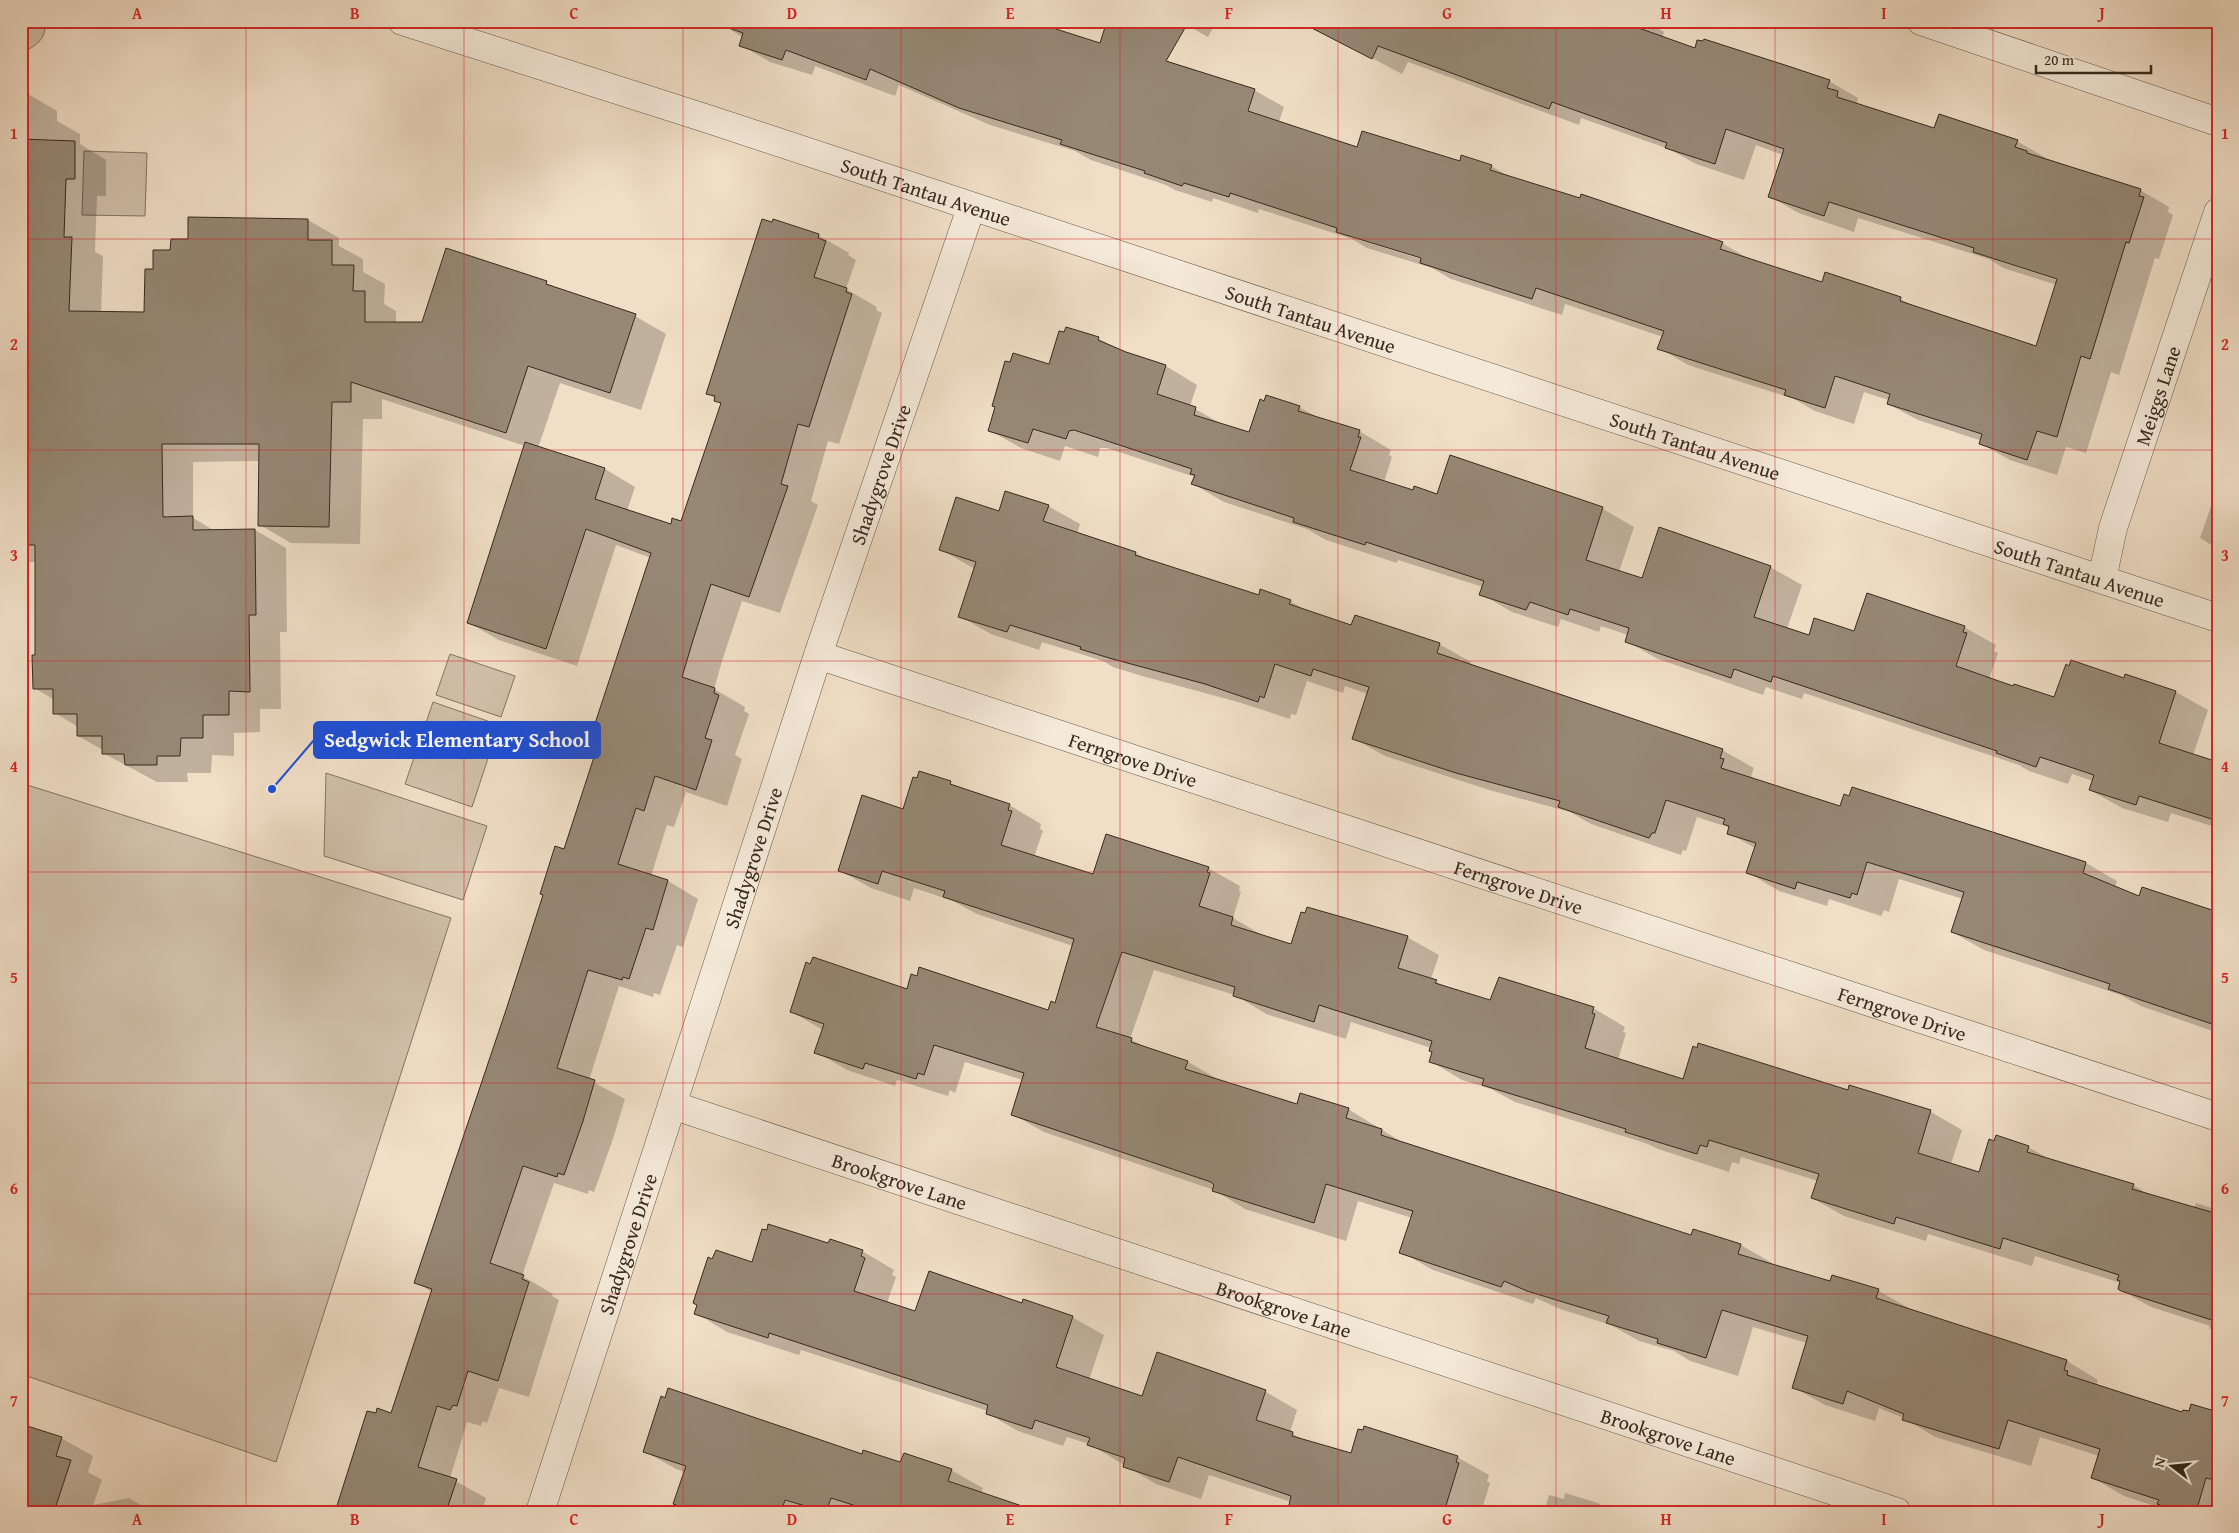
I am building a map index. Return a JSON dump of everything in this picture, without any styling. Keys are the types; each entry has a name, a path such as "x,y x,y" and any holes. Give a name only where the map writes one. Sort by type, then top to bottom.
{"street":[{"name":"South Tantau Avenue","path":"402,21 695,115 971,208 2218,618"},
{"path":"1921,21 2218,122"},
{"name":"Shadygrove Drive","path":"540,1512 818,655 971,208"},
{"name":"Meiggs Lane","path":"2102,579 2113,528 2218,212"},
{"name":"Ferngrove Drive","path":"818,655 2218,1117"},
{"name":"Brookgrove Lane","path":"672,1105 1897,1512"}],"shaded area":[{"path":"21,21 45,21 45,27 39,41 21,53"},
{"path":"84,151 147,153 145,216 82,215"},
{"path":"450,654 515,676 501,717 436,695"},
{"path":"433,702 499,725 472,807 405,784"},
{"path":"326,773 487,826 463,900 324,856"},
{"path":"21,783 451,918 276,1462 21,1374"}],"building":[{"path":"719,21 1031,21 1100,43 1107,21 1189,21 1166,61 1255,89 1248,111 1357,147 1362,131 1460,161 1461,155 1492,165 1490,170 1580,198 1581,194 1723,242 1720,249 1822,282 1825,272 1901,297 1900,301 2036,346 2057,279 1973,252 1974,248 1829,202 1824,216 1768,197 1784,149 1726,129 1715,164 1665,148 1667,143 1552,102 1549,109 1378,46 1372,59 1298,21 1619,21 1695,48 1697,40 1703,41 1704,39 1830,80 1827,88 1838,91 1837,97 1934,128 1939,114 2018,140 2015,147 2027,151 2027,153 2141,189 2139,196 2144,197 2129,243 2126,242 2090,359 2081,356 2057,437 2037,431 2027,460 1979,444 1982,434 1887,404 1890,394 1835,376 1825,408 1784,395 1786,390 1657,349 1664,331 1536,288 1532,299 1420,263 1421,258 1336,232 1337,228 1230,193 1229,197 1184,183 1182,186 1144,173 1145,171 1060,144 1062,140 959,108 870,69 866,80 786,50 782,60 739,46 743,33 718,24"},
{"path":"21,139 75,141 75,179 66,179 64,237 72,237 69,311 144,312 145,269 153,269 153,250 170,250 171,239 188,239 188,217 308,219 308,240 332,240 332,265 354,265 353,291 365,291 365,322 422,322 446,248 547,281 546,284 636,314 610,393 528,366 506,433 351,382 351,402 332,402 329,527 258,526 259,444 162,444 163,517 193,516 193,530 255,529 256,615 249,615 250,692 229,691 229,715 203,715 203,738 181,738 180,756 157,756 157,765 125,765 124,754 102,754 102,736 77,736 77,714 53,714 53,689 33,689 32,655 35,655 35,545 21,545"},
{"path":"762,219 772,222 773,219 819,234 818,238 826,241 814,277 847,288 846,292 852,294 809,427 798,424 781,484 788,486 749,597 711,584 693,640 682,677 715,688 714,693 719,695 705,738 712,740 696,790 655,776 644,811 636,808 618,864 668,880 653,930 646,928 629,979 623,977 622,980 588,970 557,1068 595,1080 583,1121 564,1175 558,1173 557,1177 523,1166 490,1263 524,1275 522,1279 529,1282 498,1381 468,1371 457,1406 453,1405 450,1410 437,1406 418,1467 457,1479 446,1512 335,1512 367,1411 376,1413 377,1408 391,1413 432,1289 414,1283 506,1010 543,895 540,894 555,846 564,849 595,754 586,751 651,553 586,529 546,649 467,623 525,442 605,468 595,499 671,524 672,518 681,521 721,403 714,401 715,396 706,394"},
{"path":"1066,327 1099,337 1098,340 1126,352 1166,365 1157,394 1196,407 1194,415 1249,432 1260,399 1264,401 1266,395 1300,406 1298,411 1360,430 1358,437 1361,437 1350,470 1413,490 1414,486 1437,494 1450,455 1603,507 1586,560 1642,578 1659,527 1771,566 1754,617 1809,635 1814,618 1854,631 1867,593 1965,626 1963,632 1967,633 1956,666 2013,686 2014,684 2054,697 2066,664 2069,666 2071,660 2124,678 2125,674 2176,691 2159,743 2218,762 2218,821 2139,796 2136,805 2089,790 2094,775 2040,757 2036,767 1996,753 1997,751 1773,676 1771,682 1734,669 1731,678 1625,642 1629,628 1570,609 1568,615 1530,602 1526,610 1479,595 1484,581 1366,542 1365,545 1293,522 1294,518 1191,484 1195,475 1190,474 1192,469 1074,430 1069,431 1066,439 1033,429 1028,443 988,431 995,407 992,406 1005,361 1010,362 1013,353 1049,364 1059,331 1064,332"},
{"path":"1005,491 1049,505 1043,521 1136,552 1135,555 1259,595 1260,589 1291,600 1289,604 1351,625 1355,615 1440,643 1437,653 1723,749 1720,758 1724,759 1721,768 1840,806 1844,794 1849,796 1852,787 2086,862 2083,873 2139,896 2142,887 2215,911 2212,920 2217,922 2213,935 2218,937 2218,1026 2108,989 2110,984 1951,932 1964,892 1867,862 1857,895 1852,893 1850,898 1797,882 1795,889 1746,873 1756,843 1727,834 1729,826 1723,824 1725,819 1666,800 1655,833 1652,833 1649,838 1558,807 1560,801 1456,773 1352,739 1369,687 1313,669 1311,676 1275,664 1264,698 1260,696 1258,702 1205,684 1080,649 1081,647 1010,625 1007,632 958,617 976,562 939,550 956,497 999,511"},
{"path":"919,771 951,781 950,784 1010,804 1008,810 1012,811 1001,845 1093,874 1106,834 1209,867 1207,872 1210,873 1199,906 1233,917 1231,925 1291,944 1301,912 1305,913 1307,907 1408,936 1398,968 1437,980 1435,983 1490,1000 1499,977 1594,1007 1592,1013 1595,1014 1585,1048 1683,1079 1693,1046 1697,1048 1698,1043 1848,1090 1849,1085 1931,1110 1918,1153 1979,1172 1989,1139 1994,1141 1996,1135 2029,1146 2027,1152 2134,1184 2132,1189 2218,1214 2218,1322 2121,1291 2118,1289 2120,1281 2117,1280 2119,1275 2003,1238 2000,1249 1896,1217 1894,1224 1811,1198 1819,1174 1709,1140 1707,1147 1700,1145 1697,1154 1625,1132 1626,1129 1482,1085 1484,1079 1429,1062 1432,1052 1429,1051 1432,1041 1319,1005 1314,1022 1233,996 1235,987 1122,952 1096,1027 1132,1038 1131,1042 1188,1061 1185,1069 1297,1104 1300,1093 1349,1108 1346,1118 1382,1129 1381,1135 1691,1235 1693,1229 1741,1244 1738,1254 1830,1281 1832,1275 1879,1289 1876,1298 2067,1360 2064,1370 2068,1371 2067,1375 2182,1412 2183,1410 2189,1411 2191,1404 2218,1412 2218,1481 2206,1478 2196,1512 2181,1512 2157,1504 2159,1500 2091,1478 2100,1449 2008,1420 1999,1449 1902,1420 1904,1414 1847,1391 1843,1404 1792,1388 1808,1336 1722,1310 1706,1358 1657,1343 1658,1339 1606,1323 1609,1316 1527,1291 1504,1281 1501,1287 1399,1253 1413,1211 1326,1184 1314,1223 1212,1191 1214,1185 1211,1182 1011,1115 1024,1073 934,1045 924,1075 918,1073 916,1079 865,1063 863,1069 814,1053 824,1024 790,1012 806,962 810,964 813,957 907,989 911,974 917,976 919,967 1048,1010 1051,1001 1055,1003 1074,939 943,897 945,891 882,871 878,884 838,871 862,795 903,809 913,777 917,778"},
{"path":"768,1224 828,1243 830,1239 863,1250 861,1256 865,1258 854,1291 915,1311 929,1271 1022,1303 1023,1299 1073,1316 1056,1367 1142,1396 1157,1352 1266,1390 1256,1420 1293,1432 1292,1436 1351,1453 1358,1429 1363,1430 1364,1426 1458,1456 1456,1462 1459,1463 1444,1512 1291,1512 1292,1506 1289,1505 1291,1496 1178,1457 1169,1482 1123,1467 1125,1458 1087,1445 1090,1438 1035,1420 1032,1429 986,1414 988,1405 769,1333 768,1338 694,1314 697,1305 693,1303 708,1257 712,1259 716,1250 752,1262 762,1229 767,1230"},
{"path":"668,1388 862,1454 863,1450 900,1462 904,1453 952,1469 948,1481 1022,1506 1021,1512 875,1512 831,1498 826,1512 785,1500 781,1512 696,1512 673,1504 686,1466 643,1452 661,1396 665,1398"},
{"path":"21,1424 62,1437 56,1456 71,1460 54,1512 21,1512"}],"place":[{"name":"Sedgwick Elementary School","path":"272,789"}]}
